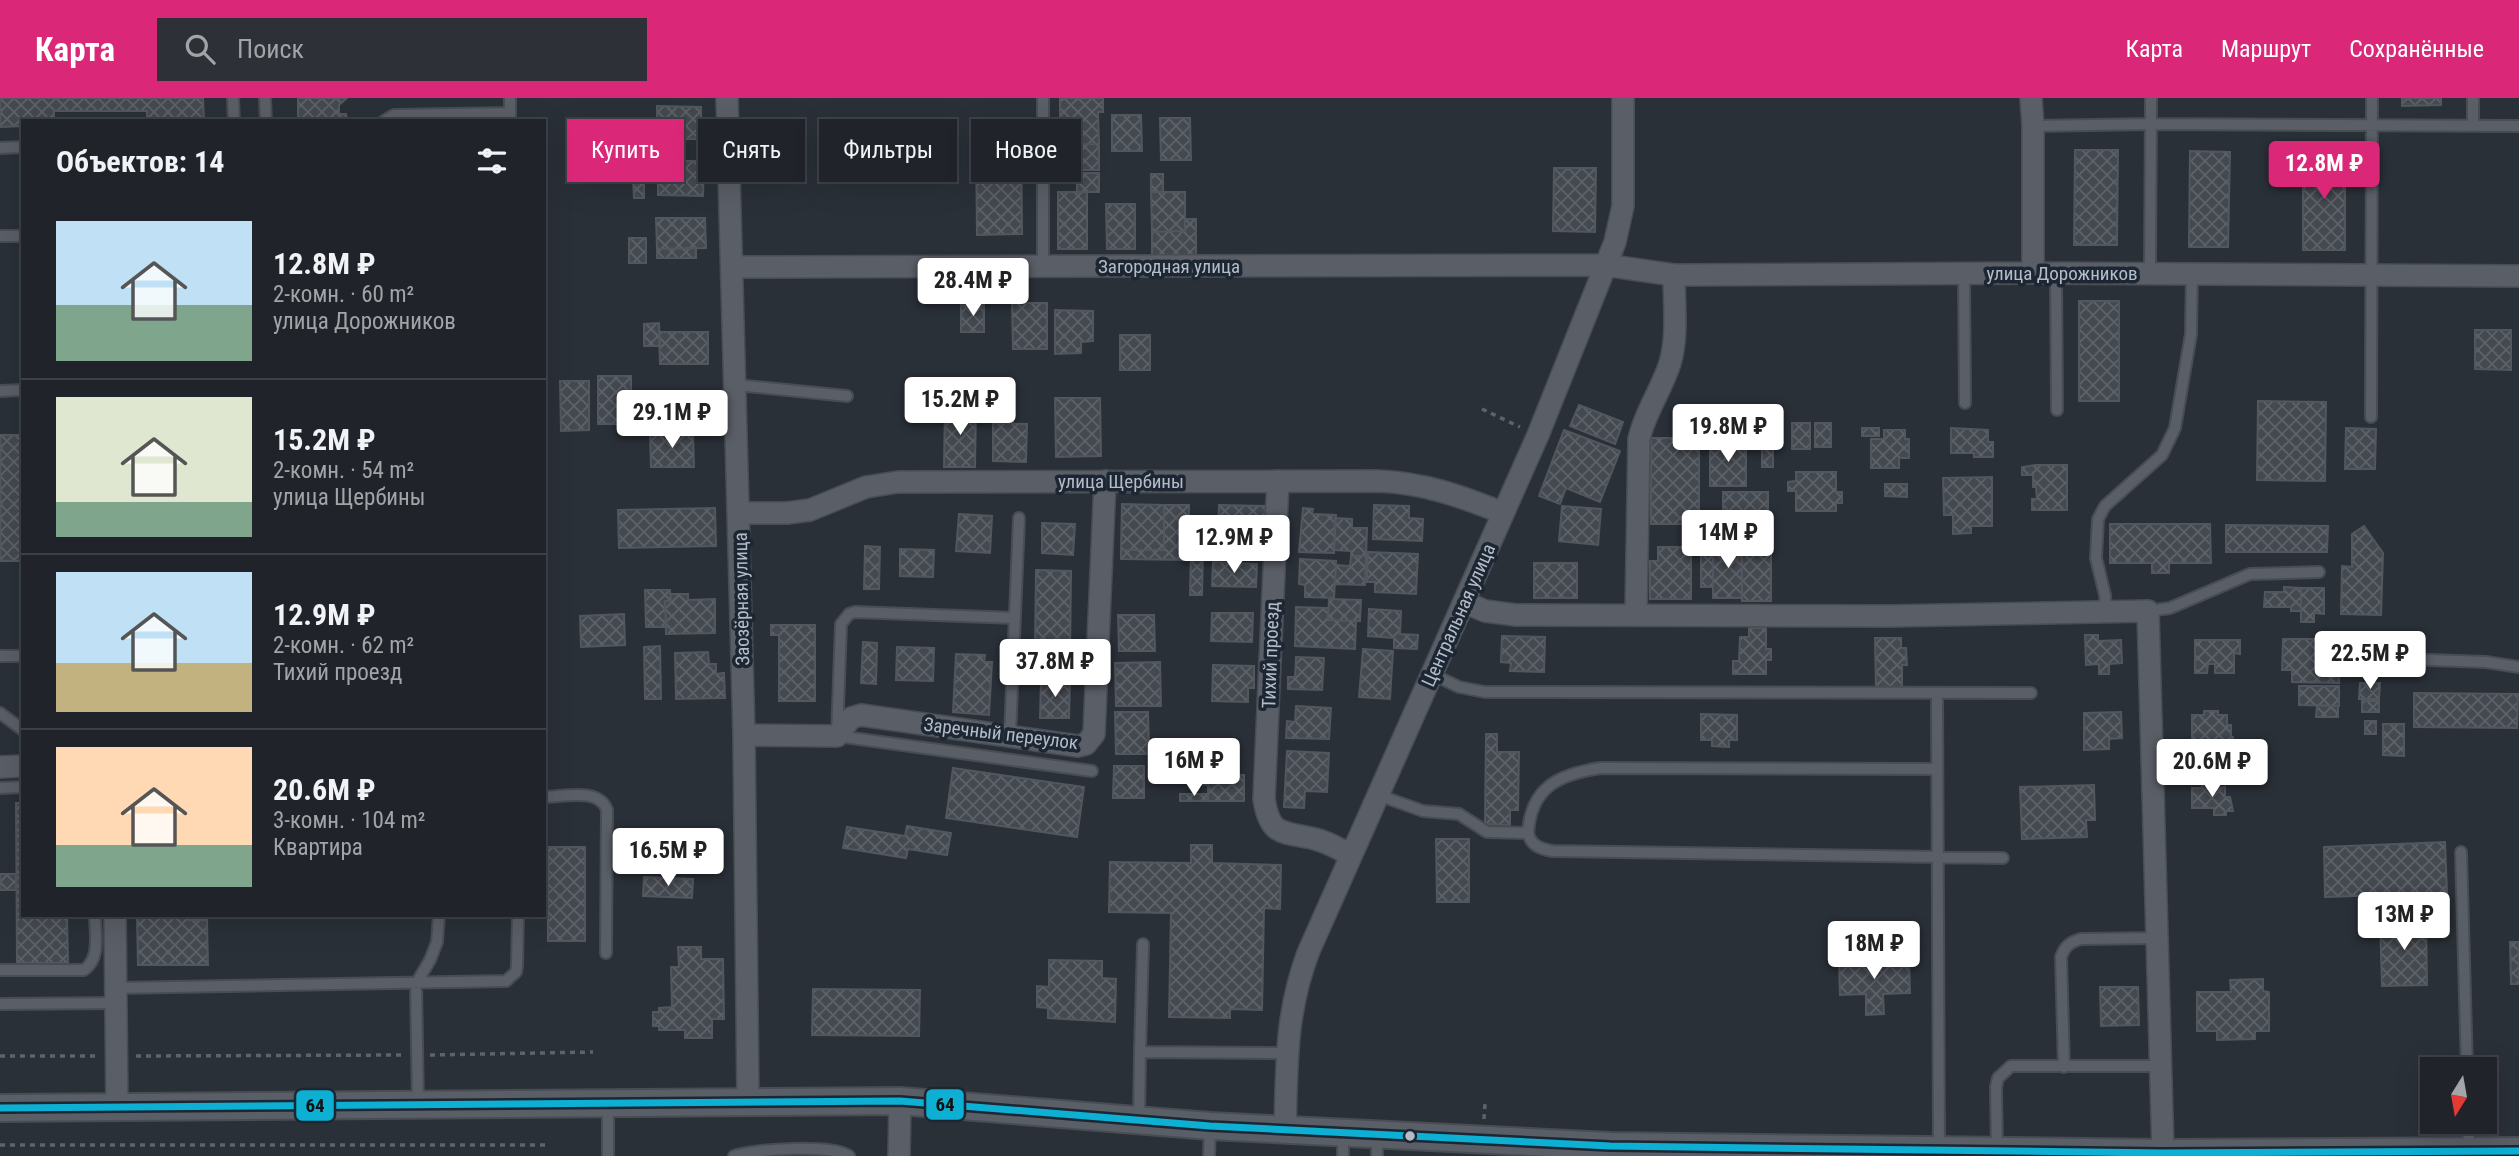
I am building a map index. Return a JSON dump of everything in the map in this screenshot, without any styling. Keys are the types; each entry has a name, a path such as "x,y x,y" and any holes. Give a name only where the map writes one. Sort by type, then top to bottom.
{"street":[{"name":"Заозёрная улица","path":"727,98 744,736 748,1101"},
{"name":"Центральная улица","path":"1285,1130 1289,1026 1298,979 1538,435 1615,242 1623,206 1623,98"},
{"path":"2031,98 2033,272"},
{"name":"Загородная улица","path":"733,267 1605,265"},
{"name":"улица Дорожников","path":"1605,265 1674,275 2033,272 2519,276"},
{"path":"1636,614 1639,439 1642,425 1665,375 1673,350 1674,275"},
{"name":"улица Щербины","path":"739,513 810,510 866,487 898,482 1105,481 1401,482 1446,491 1503,513"},
{"name":"Заречный переулок","path":"837,736 851,718 861,715 1078,746 1086,744 1094,734 1105,481"},
{"name":"Тихий проезд","path":"1278,481 1264,799 1266,810 1276,830 1329,843 1351,855"},
{"path":"1464,603 1485,611 1516,615 1891,615 2148,611 2163,1153"},
{"path":"744,736 837,736"},
{"path":"0,766 21,766"},
{"path":"115,917 117,1108"},
{"path":"899,1156 900,1101"},
{"path":"0,1108 900,1101 1285,1130 1343,1145 1495,1144 1810,1153 1997,1151 2204,1154 2519,1151"}],"lane":[{"path":"233,98 234,119"},
{"path":"265,98 266,119"},
{"path":"387,119 394,115 510,117 510,98"},
{"path":"1043,98 1043,266"},
{"path":"2150,273 2151,98"},
{"path":"2371,417 2372,98"},
{"path":"2473,98 2473,126"},
{"path":"2033,126 2519,126"},
{"path":"0,148 21,147"},
{"path":"0,236 21,236"},
{"path":"1964,273 1965,403"},
{"path":"2056,273 2057,410"},
{"path":"2106,612 2105,595 2096,558 2098,519 2105,506 2151,466 2169,443 2175,428 2190,334 2192,273"},
{"path":"736,385 847,397"},
{"path":"0,391 21,390"},
{"path":"1010,736 1019,518"},
{"path":"2148,611 2170,608 2250,575 2319,572"},
{"path":"1015,618 855,612 849,614 841,624 837,736 1092,771"},
{"path":"0,656 21,656"},
{"path":"2403,659 2486,662 2519,667"},
{"path":"1432,674 1459,687 1485,692 2032,693"},
{"path":"1937,693 1939,1151"},
{"path":"0,713 21,729"},
{"path":"1937,769 1601,768 1579,771 1555,781 1539,796 1530,815 1528,833 1532,843 1553,851 2003,858"},
{"path":"0,788 21,787"},
{"path":"546,797 589,795 604,802 607,810 606,953"},
{"path":"1378,795 1423,811 1459,814 1487,832 1528,833"},
{"path":"2461,852 2467,1057"},
{"path":"0,970 84,970 94,958 95,917"},
{"path":"418,1105 416,984 437,942 439,917"},
{"path":"0,1004 117,995 506,981 512,978 517,966 517,917"},
{"path":"2064,1067 2061,957 2065,948 2071,942 2081,939 2157,938"},
{"path":"1139,1120 1143,944"},
{"path":"1140,1052 1288,1053"},
{"path":"1997,1151 1996,1087 1998,1078 2011,1066 2160,1066"},
{"path":"608,1104 608,1156"},
{"path":"1209,1156 1210,1126"},
{"path":"2468,1134 2469,1151"},
{"path":"734,1156 755,1150 835,1149 849,1156"}],"path":[{"path":"1482,410 1538,435"},
{"path":"0,1056 593,1052"},
{"path":"0,1145 547,1145"}],"building":[{"path":"0,98 203,98 204,119 147,119 147,111 54,111 54,119 21,119 21,126 0,127"},
{"path":"298,98 347,98 339,105 339,114 346,114 347,119 298,119"},
{"path":"1060,98 1103,98 1103,112 1098,112 1099,144 1081,144 1081,119 1060,119"},
{"path":"2402,98 2441,98 2441,105 2402,106"},
{"path":"657,106 701,107 698,139 684,139 684,119 657,119"},
{"path":"1112,115 1141,115 1142,151 1112,151"},
{"path":"1160,118 1190,118 1191,160 1161,160"},
{"path":"1081,144 1099,144 1099,170 1081,170"},
{"path":"2075,150 2118,150 2117,245 2074,245"},
{"path":"2190,151 2230,152 2228,247 2189,247"},
{"path":"2303,151 2345,151 2345,250 2303,250"},
{"path":"684,161 698,161 698,182 703,182 703,196 658,195 658,182 684,182"},
{"path":"1554,168 1596,168 1595,232 1553,231"},
{"path":"1081,173 1099,173 1099,192 1077,192"},
{"path":"1151,174 1163,174 1163,192 1151,192"},
{"path":"633,182 644,182 644,198 634,198"},
{"path":"976,182 1021,182 1022,234 977,235"},
{"path":"1058,192 1087,192 1087,249 1058,249"},
{"path":"1151,192 1185,192 1185,231 1152,232"},
{"path":"1106,204 1135,204 1135,249 1107,249"},
{"path":"656,218 705,218 706,248 657,249"},
{"path":"1185,219 1196,219 1196,255 1152,255 1152,232 1185,231"},
{"path":"629,238 646,238 646,263 629,263"},
{"path":"696,248 696,258 657,258 657,249"},
{"path":"2079,301 2119,301 2119,401 2079,401"},
{"path":"1012,303 1047,303 1047,349 1013,349"},
{"path":"961,305 984,305 984,332 961,332"},
{"path":"1055,310 1093,311 1093,341 1081,342 1081,353 1055,354"},
{"path":"659,323 660,346 644,346 644,324"},
{"path":"2475,330 2511,330 2511,370 2475,369"},
{"path":"659,332 708,332 708,364 660,364"},
{"path":"1120,335 1150,335 1150,370 1120,370"},
{"path":"598,376 631,376 631,424 598,424"},
{"path":"560,381 589,381 589,430 561,431"},
{"path":"994,395 1014,396 1013,423 993,423"},
{"path":"1055,398 1100,398 1101,456 1056,457"},
{"path":"2258,401 2326,402 2325,481 2257,480"},
{"path":"1579,405 1623,422 1615,444 1570,426"},
{"path":"945,406 976,407 975,467 944,467"},
{"path":"993,423 1027,424 1026,462 993,461"},
{"path":"1792,423 1810,423 1810,449 1792,449"},
{"path":"1815,423 1831,423 1831,447 1815,447"},
{"path":"1862,428 1879,428 1879,436 1862,436"},
{"path":"1951,428 1988,430 1988,442 1993,442 1993,457 1974,457 1974,453 1951,453"},
{"path":"2346,428 2376,429 2375,469 2345,469"},
{"path":"1564,430 1620,451 1600,502 1566,488 1560,504 1539,496"},
{"path":"1884,430 1905,430 1905,439 1909,439 1909,458 1899,458 1899,468 1871,468 1871,439 1884,439"},
{"path":"1762,432 1773,432 1773,467 1762,467"},
{"path":"650,434 693,434 694,467 651,467"},
{"path":"0,435 21,435 21,561 0,561"},
{"path":"1651,438 1699,438 1699,524 1651,524"},
{"path":"1710,442 1746,442 1746,486 1710,486"},
{"path":"2067,465 2067,510 2032,510 2032,499 2037,499 2036,487 2033,487 2033,475 2022,475 2022,467"},
{"path":"1796,472 1836,472 1836,492 1842,492 1842,503 1836,503 1836,511 1796,511 1796,491 1788,491 1788,482 1796,481"},
{"path":"1992,477 1992,526 1971,526 1971,533 1953,534 1953,515 1944,515 1943,478"},
{"path":"1885,484 1907,484 1907,497 1885,496"},
{"path":"1723,492 1768,492 1768,527 1723,527"},
{"path":"1122,504 1164,505 1164,550 1121,550"},
{"path":"1164,505 1189,505 1188,560 1121,559 1121,550 1164,550"},
{"path":"1219,505 1265,506 1264,543 1218,542"},
{"path":"1374,505 1409,506 1409,518 1423,519 1422,541 1373,539"},
{"path":"1562,506 1601,509 1598,545 1559,541"},
{"path":"715,508 716,546 619,548 618,510"},
{"path":"1303,508 1313,509 1312,514 1336,515 1334,553 1299,552"},
{"path":"959,514 992,516 990,553 956,551"},
{"path":"1335,518 1352,519 1352,528 1367,528 1366,556 1351,556 1351,551 1334,550"},
{"path":"1042,523 1075,524 1073,555 1042,553"},
{"path":"2110,524 2210,524 2211,563 2169,563 2169,573 2152,573 2152,563 2110,563"},
{"path":"2226,525 2328,526 2327,552 2226,552"},
{"path":"2364,526 2383,553 2381,615 2341,614 2342,566 2352,567 2352,534"},
{"path":"1747,527 1773,527 1773,544 1747,544"},
{"path":"1701,534 1733,534 1733,542 1713,543 1713,587 1701,587"},
{"path":"1713,543 1742,543 1742,598 1713,598"},
{"path":"865,546 880,547 879,589 864,589"},
{"path":"1658,547 1691,547 1691,599 1650,599 1650,561 1658,561"},
{"path":"1191,548 1203,548 1202,595 1190,595"},
{"path":"900,549 934,550 933,577 900,576"},
{"path":"1368,552 1418,554 1416,594 1375,592 1375,582 1367,582"},
{"path":"1742,553 1771,553 1771,601 1742,601"},
{"path":"1351,556 1366,556 1365,585 1335,584 1336,565 1350,566"},
{"path":"1300,559 1336,561 1334,598 1305,597 1305,585 1299,584"},
{"path":"1213,562 1257,564 1256,587 1212,586"},
{"path":"1534,563 1577,563 1577,598 1534,598"},
{"path":"1036,570 1071,571 1070,655 1035,654"},
{"path":"2284,587 2301,588 2301,611 2291,611 2291,607 2264,607 2265,592 2284,592"},
{"path":"2301,588 2324,588 2324,614 2314,613 2314,622 2301,622"},
{"path":"645,590 670,590 671,601 665,601 666,627 646,627"},
{"path":"670,594 688,594 688,600 715,599 715,633 666,634 665,601 671,601"},
{"path":"1329,599 1361,600 1360,621 1328,620"},
{"path":"1296,607 1328,608 1328,620 1356,621 1355,649 1295,646"},
{"path":"1369,609 1401,611 1400,634 1418,635 1417,649 1394,648 1394,638 1368,636"},
{"path":"1212,613 1253,613 1252,642 1211,641"},
{"path":"624,614 625,645 581,647 580,616"},
{"path":"1118,615 1154,615 1155,651 1119,651"},
{"path":"771,625 815,625 815,701 779,701 779,635 771,635"},
{"path":"1749,628 1766,628 1766,649 1771,649 1771,660 1766,660 1766,674 1733,674 1733,661 1739,661 1740,637 1749,637"},
{"path":"2330,632 2372,633 2372,659 2340,658 2339,683 2292,682 2292,670 2282,670 2283,639 2330,639"},
{"path":"2085,635 2098,635 2098,641 2121,640 2122,663 2109,664 2109,674 2099,674 2099,664 2086,665"},
{"path":"1502,636 1545,637 1544,672 1510,671 1511,663 1501,662"},
{"path":"1875,638 1901,638 1901,648 1906,648 1907,665 1902,665 1902,687 1876,688"},
{"path":"2195,640 2240,640 2240,654 2234,653 2234,673 2215,673 2215,664 2208,664 2207,673 2195,673"},
{"path":"863,642 877,643 876,684 861,683"},
{"path":"660,646 661,699 645,699 644,647"},
{"path":"897,647 934,648 933,681 896,680"},
{"path":"1363,649 1393,651 1390,699 1359,697"},
{"path":"708,652 709,664 716,664 716,674 724,673 725,698 676,699 675,653"},
{"path":"956,654 985,655 984,662 992,662 989,715 953,712"},
{"path":"1296,657 1324,658 1322,690 1288,689 1288,677 1295,677"},
{"path":"1160,662 1161,706 1116,706 1115,663"},
{"path":"1213,665 1254,666 1254,688 1248,688 1248,702 1212,701"},
{"path":"1041,680 1070,680 1069,718 1040,718"},
{"path":"2360,683 2380,683 2379,699 2359,699"},
{"path":"2299,686 2339,686 2339,706 2299,705"},
{"path":"2414,693 2518,694 2517,728 2414,727"},
{"path":"2362,701 2379,701 2379,712 2362,712"},
{"path":"2317,705 2338,706 2338,717 2316,717"},
{"path":"1296,706 1331,708 1329,739 1286,738 1287,721 1295,722"},
{"path":"2204,711 2218,711 2218,715 2227,715 2227,725 2231,725 2233,737 2232,757 2208,756 2208,740 2192,740 2192,715 2204,715"},
{"path":"1115,712 1148,712 1149,754 1116,754"},
{"path":"2121,712 2122,738 2109,739 2109,749 2084,750 2084,713"},
{"path":"1701,714 1737,715 1737,740 1729,740 1729,747 1712,746 1712,740 1701,740"},
{"path":"2365,721 2376,721 2376,734 2365,734"},
{"path":"2383,724 2404,724 2404,756 2383,755"},
{"path":"1486,734 1497,734 1497,752 1519,752 1518,810 1510,810 1510,825 1485,824"},
{"path":"1287,751 1329,753 1327,792 1305,791 1304,808 1284,807"},
{"path":"1179,754 1208,754 1208,777 1179,776"},
{"path":"1114,766 1144,766 1144,798 1113,798"},
{"path":"953,768 1084,787 1077,837 946,818"},
{"path":"1244,775 1244,801 1208,801 1208,785 1200,784 1200,777"},
{"path":"2202,782 2217,782 2217,788 2225,787 2225,797 2230,797 2233,811 2226,811 2226,815 2214,815 2214,808 2192,808 2192,788 2202,788"},
{"path":"2094,785 2095,820 2086,820 2087,837 2022,839 2020,787"},
{"path":"1180,794 1208,794 1208,801 1180,801"},
{"path":"16,803 21,803 21,917 67,917 68,963 17,963"},
{"path":"907,826 951,833 947,855 908,849 906,858 843,848 847,827 905,836"},
{"path":"1436,839 1469,839 1469,902 1437,902"},
{"path":"2445,842 2447,893 2325,897 2324,847"},
{"path":"1191,845 1212,845 1212,863 1281,865 1280,909 1264,908 1262,1010 1230,1009 1230,1018 1169,1017 1171,913 1109,912 1110,862 1191,863"},
{"path":"548,847 585,847 585,941 548,941"},
{"path":"0,874 16,874 16,890 0,890"},
{"path":"644,877 693,879 692,898 643,896"},
{"path":"137,917 189,917 189,920 207,920 208,965 138,965"},
{"path":"2426,918 2427,985 2382,986 2380,919"},
{"path":"2510,942 2519,942 2519,984 2511,984"},
{"path":"678,947 701,947 701,959 723,959 724,1019 712,1019 712,1038 685,1038 685,1030 659,1030 659,1026 653,1026 653,1012 659,1012 659,1008 672,1007 671,967 679,967"},
{"path":"1049,960 1102,961 1102,978 1116,979 1115,1022 1048,1018 1048,1008 1037,1007 1037,986 1049,987"},
{"path":"1909,960 1910,993 1883,994 1884,1014 1866,1015 1866,994 1840,995 1839,961"},
{"path":"2263,979 2263,991 2269,992 2269,1031 2255,1031 2255,1039 2217,1040 2217,1031 2197,1031 2197,992 2231,992 2230,980"},
{"path":"2100,987 2138,987 2139,1025 2101,1026"},
{"path":"813,989 920,990 919,1036 812,1035"}],"transit line":[{"name":"64","path":"0,1108 900,1101 1210,1126 1610,1146 2163,1153 2519,1151"}]}
